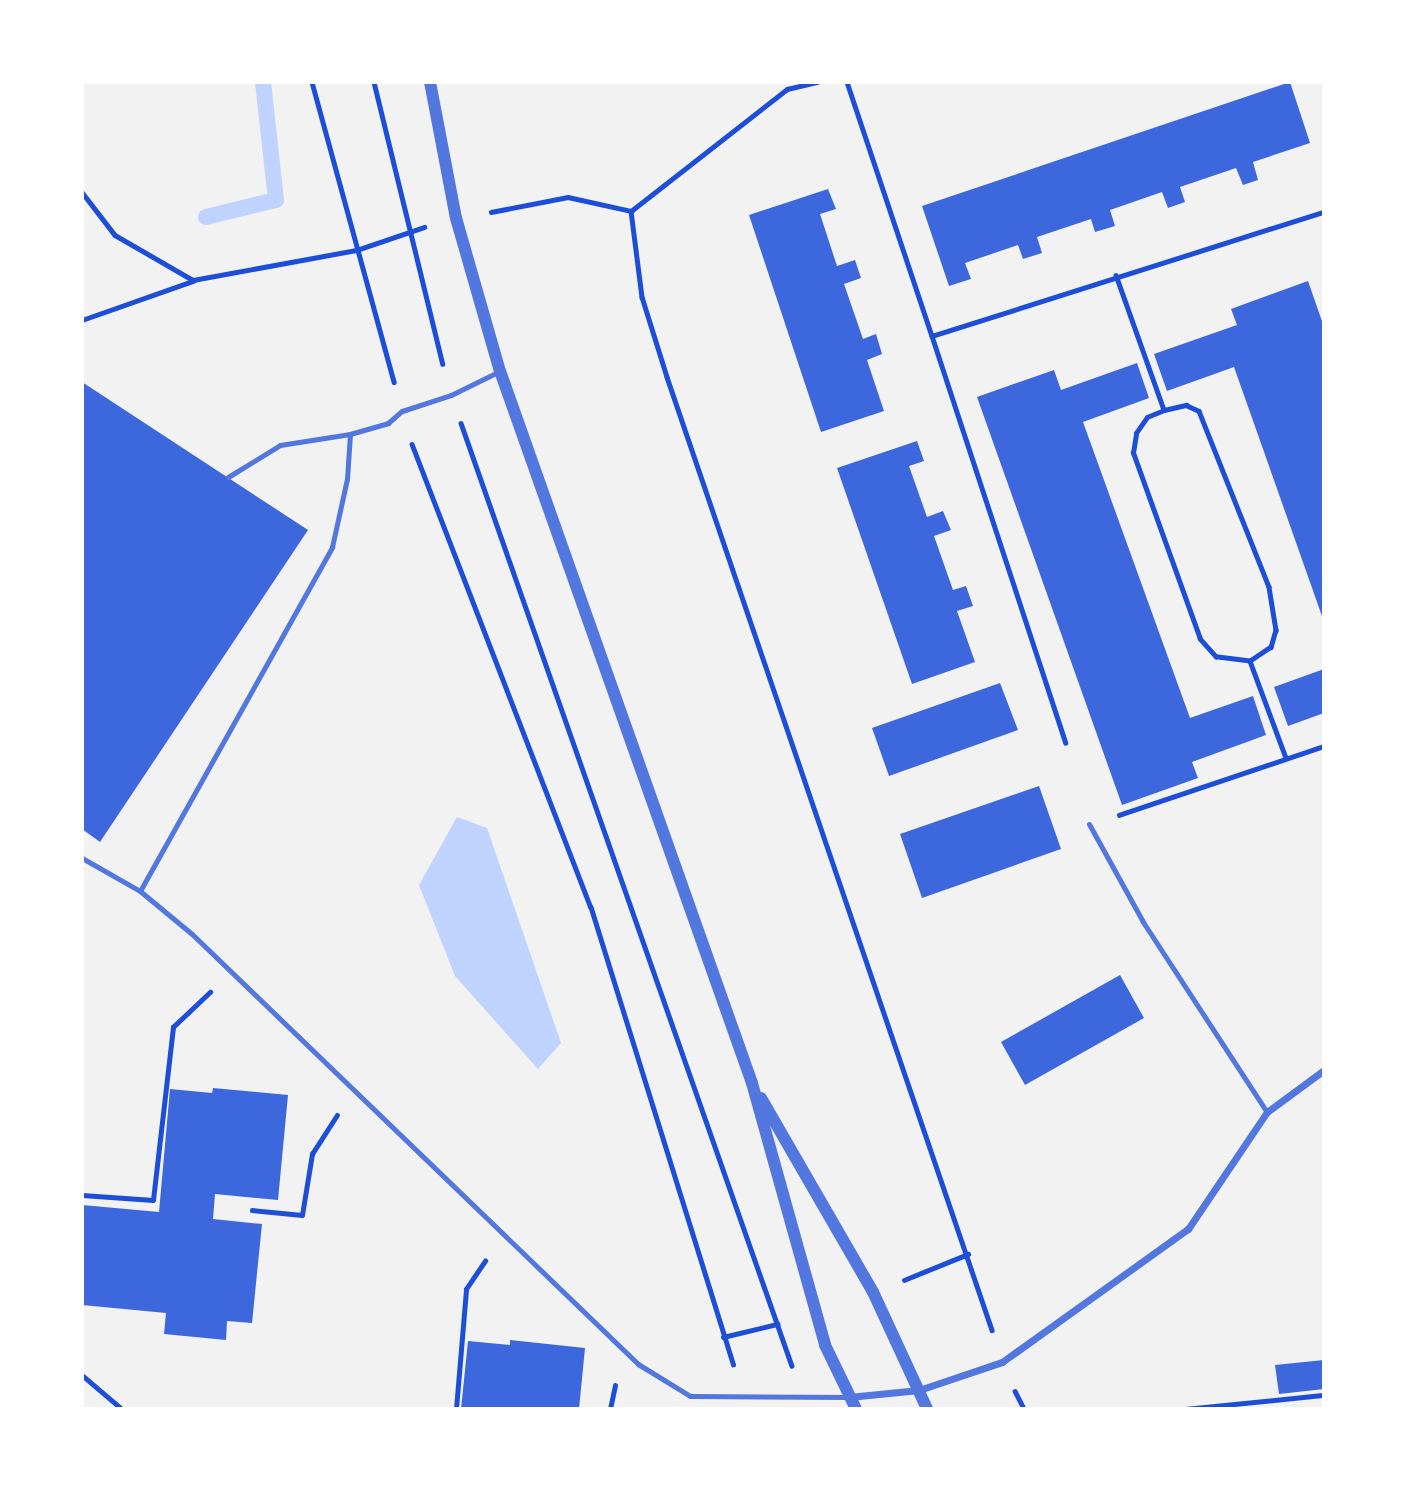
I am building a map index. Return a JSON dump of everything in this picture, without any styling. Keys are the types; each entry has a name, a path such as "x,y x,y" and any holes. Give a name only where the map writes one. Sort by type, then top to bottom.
{"street":[{"path":"430,82 456,218 500,371 752,1083 814,1311 852,1403 919,1390 1002,1362 1188,1229 1267,1112 1324,1070"},
{"path":"752,1083 873,1292 927,1409"}],"lane":[{"path":"228,478 280,445 350,434 388,423 402,411 452,396 500,371"},
{"path":"140,891 332,547 347,479 350,434"},
{"path":"1090,824 1143,922 1267,1112"},
{"path":"82,858 140,891 232,973 502,1238 638,1364 690,1396 852,1403"}],"path":[{"path":"312,82 402,411 591,907 723,1337 746,1399"},
{"path":"374,82 408,232 452,396 803,1400"},
{"path":"631,211 787,85 817,82"},
{"path":"846,82 1066,743"},
{"path":"82,192 115,235 194,281"},
{"path":"82,320 194,281 357,250 456,218 568,197 631,211"},
{"path":"631,211 642,297 667,377 968,1254"},
{"path":"932,336 1116,275 1324,212"},
{"path":"1116,275 1164,410"},
{"path":"1185,405 1199,411 1269,587 1276,630 1271,648 1250,661 1216,657 1200,639 1133,453 1136,433 1147,417 1164,410 1185,405"},
{"path":"1250,661 1286,758"},
{"path":"1090,824 1324,746"},
{"path":"82,1195 153,1200 173,1027 232,973"},
{"path":"253,1210 302,1215 312,1154 353,1091"},
{"path":"456,1409 466,1289 502,1238"},
{"path":"82,1375 122,1409"},
{"path":"1185,1409 1324,1395"}],"water":[{"path":"457,817 487,828 561,1043 538,1069 455,976 419,885"}],"building":[{"path":"1290,82 1310,143 1253,162 1258,180 1243,185 1236,168 1180,187 1185,202 1168,208 1162,192 1110,210 1115,226 1095,232 1091,219 1037,237 1042,253 1023,259 1018,245 965,263 971,279 949,286 922,206"},
{"path":"828,189 836,209 820,214 837,266 855,260 861,278 844,284 863,339 876,334 882,354 867,360 884,411 821,432 749,215"},
{"path":"1308,281 1324,327 1323,619 1234,367 1167,391 1154,354 1237,325 1231,309"},
{"path":"1137,363 1149,398 1083,422 1190,718 1253,696 1266,735 1192,762 1198,778 1122,805 977,397 1054,370 1061,390"},
{"path":"82,382 308,530 100,842 82,829"},
{"path":"917,441 924,461 909,466 927,517 943,511 951,530 934,536 953,590 966,586 973,606 957,611 975,662 912,684 837,468"},
{"path":"1324,669 1324,713 1288,726 1274,687"},
{"path":"1000,683 1018,730 889,776 872,728"},
{"path":"1039,786 1061,849 922,898 900,834"},
{"path":"1120,975 1144,1018 1025,1085 1001,1042"},
{"path":"213,1088 288,1095 278,1200 215,1194 213,1219 262,1224 252,1323 227,1321 226,1340 164,1334 166,1313 82,1305 82,1205 159,1212 170,1089 212,1093"},
{"path":"510,1340 585,1348 579,1409 461,1409 468,1341 510,1345"},
{"path":"1324,1360 1324,1389 1279,1394 1275,1365"}],"waterway":[{"path":"206,217 276,200 263,82"}]}
